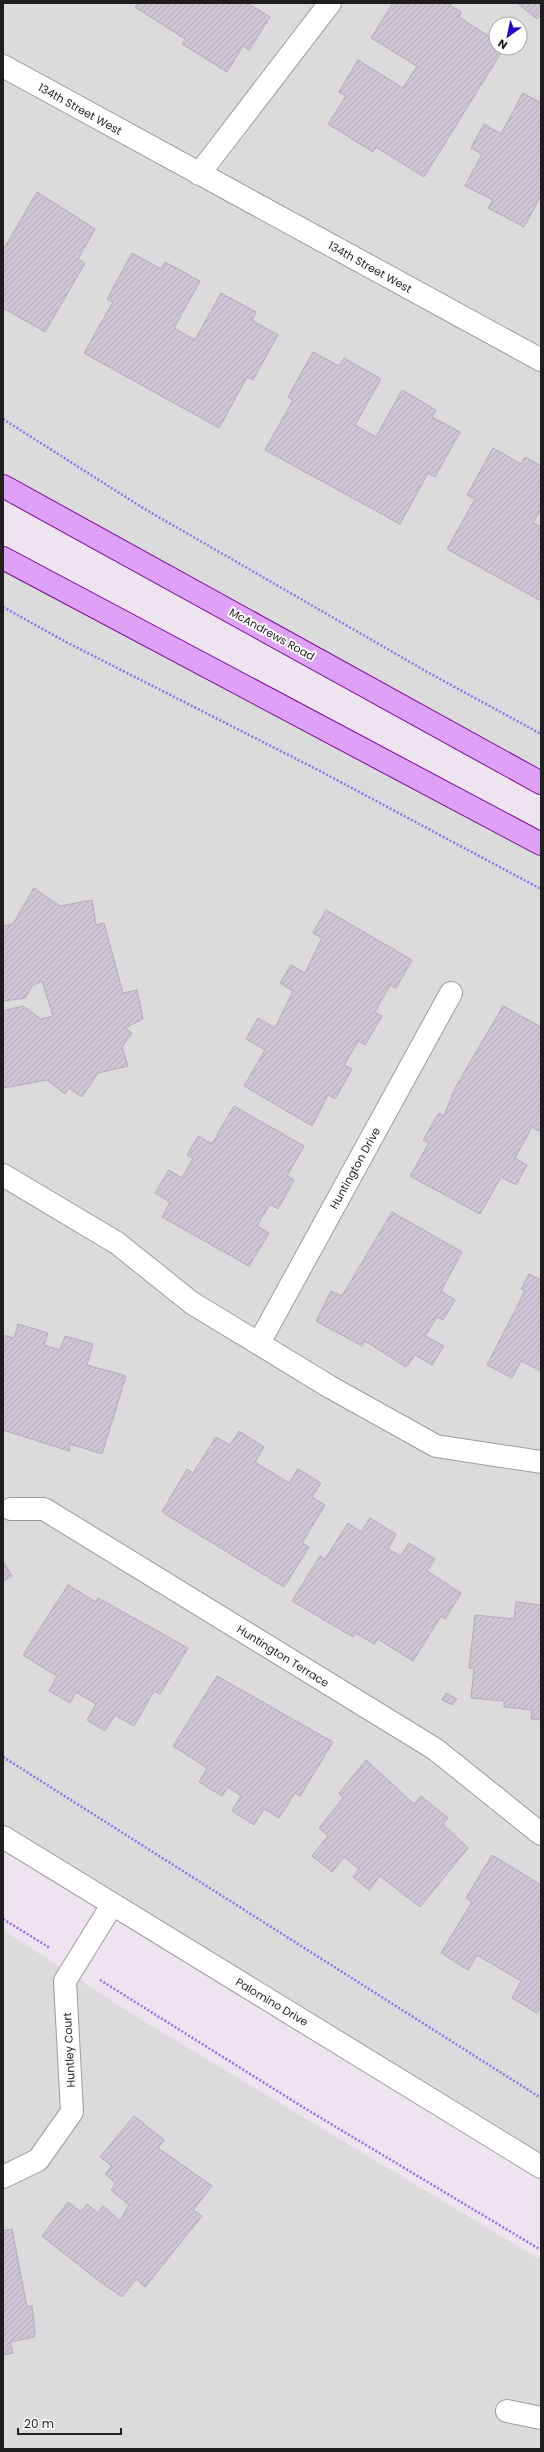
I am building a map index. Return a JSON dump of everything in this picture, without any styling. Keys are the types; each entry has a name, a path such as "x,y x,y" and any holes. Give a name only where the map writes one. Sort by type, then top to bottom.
{"main road":[{"name":"McAndrews Road","path":"3,486 541,783"},
{"path":"3,558 541,844"}],"street":[{"path":"198,174 330,3"},
{"name":"134th Street West","path":"3,66 198,174 541,360"},
{"name":"Huntington Drive","path":"259,1344 450,993"},
{"path":"3,1175 117,1243 192,1303 330,1387 436,1446 541,1462"},
{"name":"Huntington Terrace","path":"11,1509 44,1509 415,1736 435,1749 541,1834"},
{"name":"Palomino Drive","path":"3,1837 541,2167"},
{"name":"Huntley Court","path":"3,2177 38,2160 72,2112 65,1981 112,1905"},
{"path":"507,2411 541,2418"}],"path":[{"path":"3,419 143,508 422,670 541,734"},
{"path":"3,607 68,643 320,771 541,889"},
{"path":"3,1757 541,2098"},
{"path":"3,1919 306,2109 541,2250"}],"shaded area":[{"path":"3,3 541,3 541,783 3,486"},
{"path":"3,558 541,844 541,2167 3,1837"},
{"path":"3,1930 140,2019 541,2260 541,2449 3,2449"}],"building":[{"path":"138,3 247,3 270,17 249,50 243,46 227,72 182,44 185,39 135,7"},
{"path":"393,3 447,3 461,12 459,17 488,36 488,56 499,56 424,177 376,147 373,152 328,124 346,96 339,92 358,60 403,88 417,66 371,38"},
{"path":"517,3 541,3 541,15 537,19"},
{"path":"523,93 541,103 541,195 524,227 488,208 493,200 465,186 482,154 471,148 484,124 501,134"},
{"path":"37,192 95,229 78,259 85,263 45,332 3,308 3,250"},
{"path":"132,253 161,269 165,262 200,281 174,328 195,340 221,293 256,312 252,320 278,335 253,380 247,377 219,428 84,353 113,302 107,299"},
{"path":"313,352 339,366 344,358 381,379 355,425 376,437 402,390 436,410 432,417 460,432 435,477 428,473 400,524 265,450 293,400 288,397"},
{"path":"493,448 521,464 525,457 541,466 541,509 533,523 541,527 541,601 447,549 475,499 467,495"},
{"path":"34,888 60,906 92,900 96,925 104,923 123,993 137,990 143,1019 125,1028 132,1033 122,1047 128,1066 98,1073 82,1097 69,1088 65,1094 47,1080 3,1088 3,1011 23,1006 41,1019 53,1016 42,981 32,986 25,998 3,1001 3,926 13,924"},
{"path":"326,910 412,960 396,988 390,985 375,1012 382,1016 365,1045 358,1041 344,1065 352,1069 335,1099 328,1095 312,1126 244,1086 265,1050 246,1039 258,1018 275,1028 293,991 280,983 291,965 305,973 322,938 313,933"},
{"path":"503,1006 541,1027 541,1132 532,1127 515,1158 527,1165 516,1185 501,1177 480,1214 410,1176 429,1143 423,1140 439,1113 444,1116 455,1088"},
{"path":"234,1106 304,1146 287,1176 294,1180 278,1209 270,1204 257,1226 269,1233 249,1266 162,1217 170,1202 155,1193 169,1170 182,1178 193,1159 187,1155 198,1136 212,1144"},
{"path":"392,1212 462,1252 441,1291 455,1300 443,1320 437,1317 425,1336 444,1346 432,1365 415,1355 406,1367 365,1341 362,1346 316,1321 331,1291 342,1296"},
{"path":"529,1274 541,1280 541,1371 521,1361 512,1378 487,1365 525,1291 521,1289"},
{"path":"18,1324 48,1333 44,1345 60,1350 65,1336 93,1344 87,1365 126,1376 102,1454 70,1444 69,1451 3,1430 3,1335 14,1338"},
{"path":"239,1431 264,1447 255,1462 289,1483 298,1469 321,1483 312,1497 325,1505 302,1543 309,1547 284,1587 162,1512 187,1469 193,1473 216,1437 230,1445"},
{"path":"370,1518 396,1534 388,1549 401,1556 409,1543 435,1559 427,1571 461,1593 445,1619 441,1616 413,1661 378,1639 374,1644 356,1633 353,1637 292,1601 320,1556 325,1559 348,1523 361,1532"},
{"path":"3,1561 12,1576 3,1581"},
{"path":"68,1585 96,1602 98,1598 188,1648 160,1694 154,1691 134,1726 115,1715 105,1731 87,1720 96,1704 76,1692 70,1703 49,1691 57,1676 23,1655"},
{"path":"516,1602 541,1605 541,1720 531,1719 532,1710 504,1707 504,1701 471,1698 474,1668 469,1668 475,1615 514,1619"},
{"path":"217,1676 333,1742 300,1796 295,1793 279,1818 264,1809 254,1825 232,1811 241,1796 228,1787 222,1796 199,1782 207,1768 173,1746"},
{"path":"446,1693 457,1699 452,1705 442,1700"},
{"path":"366,1760 414,1804 421,1796 448,1818 443,1824 468,1848 420,1907 380,1876 369,1890 353,1877 359,1869 344,1857 332,1872 312,1856 328,1836 319,1828 343,1798 339,1793"},
{"path":"492,1855 541,1885 541,2006 537,2013 512,1998 521,1981 477,1955 468,1970 441,1953 472,1902 466,1898"},
{"path":"134,2116 164,2140 158,2148 212,2186 193,2210 202,2216 145,2287 136,2279 122,2297 99,2281 42,2236 68,2202 81,2212 87,2204 98,2213 103,2206 120,2221 129,2205 111,2190 116,2183 105,2174 112,2166 100,2157"},
{"path":"12,2229 27,2307 32,2306 35,2332 34,2337 10,2342 13,2353 3,2355 3,2231"}]}
